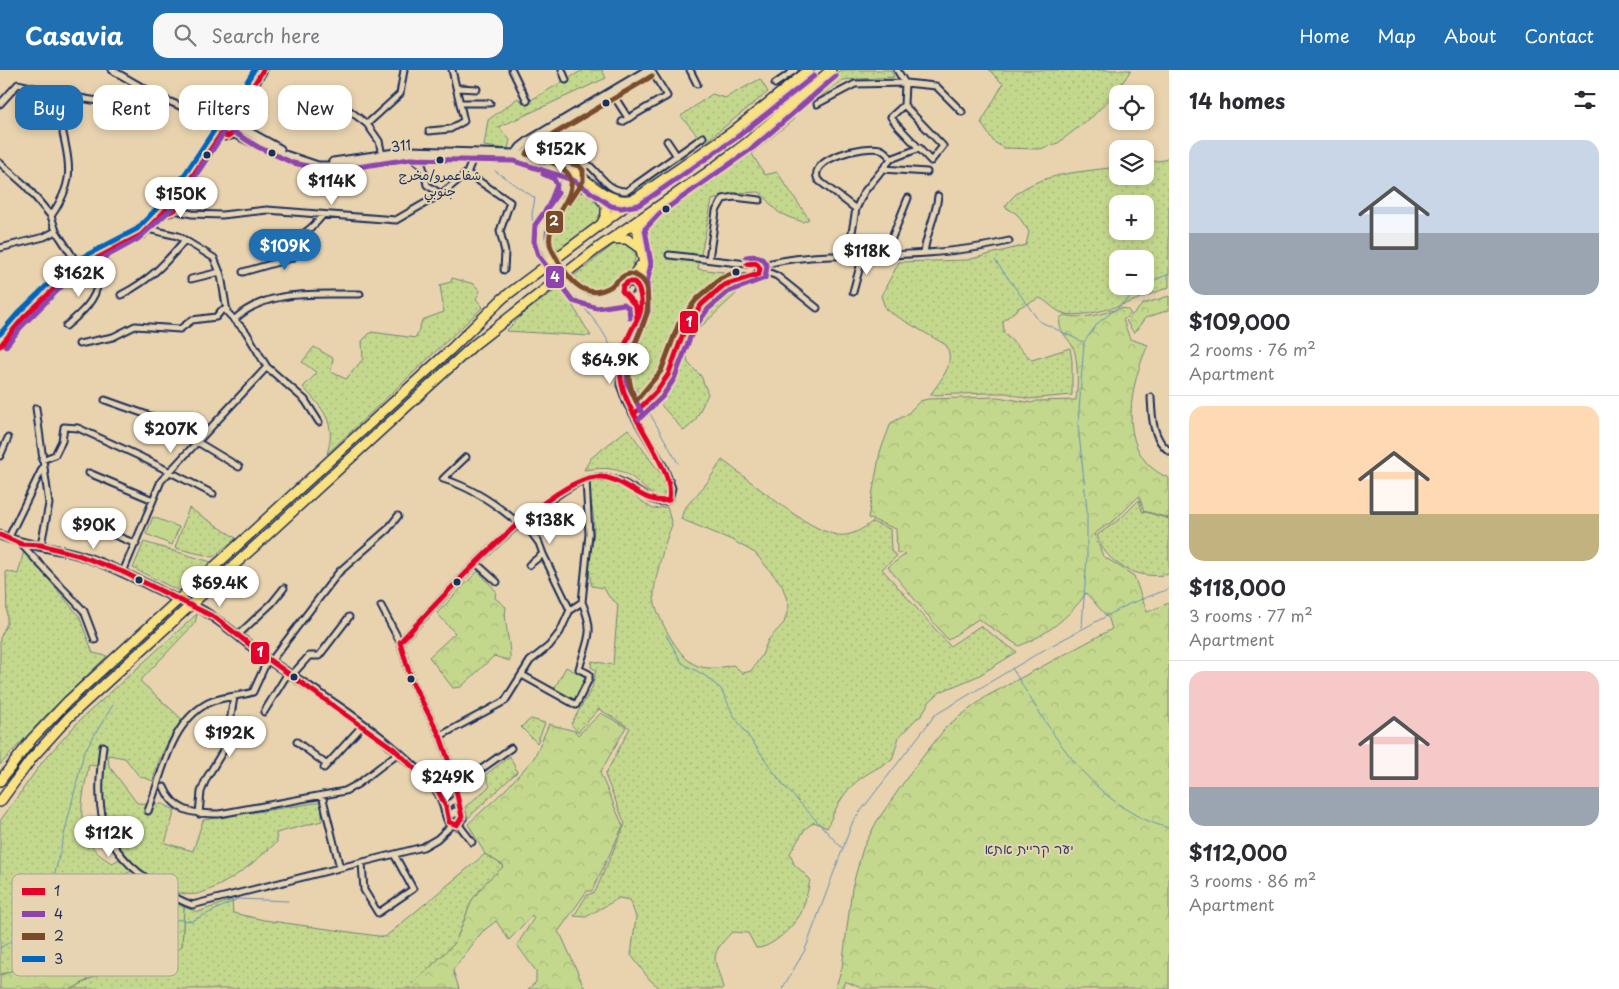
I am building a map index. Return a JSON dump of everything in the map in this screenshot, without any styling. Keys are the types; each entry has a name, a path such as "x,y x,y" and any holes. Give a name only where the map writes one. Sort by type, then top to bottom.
{"highway":[{"path":"0,781 42,727 77,692 450,350 487,312 635,199 732,132 809,70"},
{"path":"0,802 40,749 91,697 475,344 598,248 742,146 831,70"},
{"path":"575,176 614,199 621,201 635,199"},
{"path":"575,176 606,205 606,215 600,226"},
{"path":"567,190 587,186"},
{"path":"639,290 643,259 642,249 637,236 638,226 655,206"},
{"path":"598,248 620,237 630,240 642,249"},
{"path":"626,284 637,272 643,259"}],"street":[{"path":"112,70 138,85"},
{"path":"250,85 257,70"},
{"path":"254,85 263,70"},
{"path":"368,124 400,94 404,70"},
{"path":"429,132 450,129 464,121 458,88 452,70"},
{"path":"512,70 527,101"},
{"path":"562,70 566,80"},
{"path":"514,156 530,140 650,70 667,96 622,122"},
{"path":"690,70 697,84"},
{"path":"775,84 795,70"},
{"path":"897,70 905,83 904,105 891,117 931,161 943,146 904,105"},
{"path":"817,104 856,84 905,83 936,86 962,112"},
{"path":"0,103 18,84 93,102"},
{"path":"458,88 477,89"},
{"path":"612,93 628,118"},
{"path":"461,103 490,103"},
{"path":"352,112 368,124 379,141 382,155"},
{"path":"0,346 24,317 78,266 141,235 148,229 179,196 217,130"},
{"path":"219,130 228,136 233,133"},
{"name":"311","path":"247,130 261,140 296,156 319,161 350,161 409,152 514,156 575,176"},
{"name":"311","path":"233,133 267,149 318,166 351,166 410,156 474,155"},
{"path":"52,216 62,201 69,183 68,155 64,134"},
{"path":"549,258 541,245 540,236 545,223 575,176 584,166 589,165 608,185 615,189 627,191 702,137"},
{"path":"667,141 678,156"},
{"path":"856,209 818,180 816,173 818,169 826,161 840,154 873,148 886,152 891,159"},
{"path":"848,255 856,209 864,192 891,159 920,148"},
{"path":"171,205 192,214 222,215 267,210 396,220 441,194 466,173 474,155"},
{"path":"410,156 423,167 427,185 441,194"},
{"name":"311","path":"514,156 575,176"},
{"path":"0,163 26,186 52,216 56,231 78,266 98,282 96,293 79,315 66,326"},
{"path":"883,169 927,172"},
{"path":"559,172 567,190"},
{"path":"466,173 510,202 500,231 505,252 504,270"},
{"path":"924,253 935,216 938,196"},
{"path":"709,259 716,211 723,199 734,197 760,200"},
{"path":"885,255 908,198"},
{"path":"0,341 15,322 78,266 134,233 171,205"},
{"path":"267,249 291,241 312,229 323,215"},
{"path":"148,229 164,231 185,240 214,258 220,272 227,309 234,320 246,332 268,367 305,400 319,422"},
{"path":"0,248 44,237 56,231"},
{"path":"121,295 147,281 164,265 185,240"},
{"path":"243,272 292,258 291,241"},
{"path":"760,268 848,255 924,253 987,246 1009,241"},
{"path":"669,255 747,264 754,262 760,268 777,276 817,308"},
{"path":"853,292 862,255"},
{"path":"747,264 746,271 748,275"},
{"path":"634,414 656,392 668,375 680,337 693,315 724,285 748,275 757,275 760,268"},
{"path":"191,279 220,272"},
{"path":"566,282 577,295 604,301 628,297 639,290"},
{"path":"626,284 628,297 636,306 637,321"},
{"path":"400,642 476,563 520,521 562,492 594,477 613,478 629,484 651,500 661,502 669,500 672,495 670,483 620,385 618,375 624,351 641,310 639,290 636,284 626,284 613,294 593,299"},
{"path":"234,320 247,308 274,298 289,295 360,294"},
{"path":"79,344 113,337 135,326 180,329 192,320 216,317 221,311 227,309"},
{"path":"123,572 161,481 268,367"},
{"path":"1151,397 1152,414 1157,436 1169,451"},
{"path":"105,400 160,419 239,467"},
{"path":"36,408 49,504 41,545"},
{"path":"42,460 55,455 62,441 64,427 78,428 213,494"},
{"path":"0,456 8,438"},
{"path":"466,457 443,479 465,487 520,521 539,544 570,610"},
{"path":"8,539 43,467"},
{"path":"89,473 153,500"},
{"path":"522,675 576,705 589,679 590,674 579,669 591,631 591,622 582,602 589,534 586,480"},
{"path":"148,811 169,750 186,721 210,702 253,692 270,660 340,572 388,529 398,516"},
{"path":"81,521 136,544"},
{"path":"0,535 21,544 41,545 78,555 123,572 175,598"},
{"path":"21,544 84,611 95,640"},
{"path":"529,565 543,554"},
{"path":"476,563 497,582"},
{"path":"238,635 272,603 284,588"},
{"path":"440,736 505,701 530,661 549,646 560,632 570,610 582,602"},
{"path":"178,900 192,905 198,904 395,856 423,847 437,839 454,819 456,787 440,736 412,682 400,642 381,606"},
{"path":"200,609 363,724 398,753 433,785 454,819 472,842"},
{"path":"264,712 290,674 309,656 319,656 349,617"},
{"path":"199,814 206,779 226,746 234,697"},
{"path":"296,742 325,766 363,724"},
{"path":"103,746 99,792 100,811 110,841 130,867 140,874"},
{"path":"456,787 511,748"},
{"path":"164,787 168,798 176,805 199,814 219,814 345,791 358,784 398,753"},
{"path":"322,795 340,868"},
{"path":"443,800 449,804 456,796"},
{"path":"362,863 364,890 378,913 413,889 395,856"}],"green space":[{"path":"583,70 602,70 606,78 499,127 510,140 508,149 484,146 488,120 518,98 524,104"},
{"path":"840,70 891,70 894,77 843,80 814,102 811,99"},
{"path":"989,70 1131,70 1121,85 1109,85 1109,99 1093,116 1058,143 1040,149 1004,148 994,142 981,123 1003,84"},
{"path":"760,79 768,92 704,143 681,116 712,94 725,98"},
{"path":"790,112 794,119 752,154 765,175 777,172 809,219 803,222 783,214 776,210 759,192 736,193 712,200 698,269 724,272 694,303 679,324 664,374 636,404 623,385 622,367 625,348 647,301 645,288 649,255 645,233 650,223"},
{"path":"1169,156 1169,287 1154,293 1154,250 1109,250 1109,295 1148,295 1113,308 1081,314 1068,314 1058,311 1040,298 1020,307 1003,321 1004,333 1032,360 1070,348 1072,395 1028,399 1007,393 930,395 946,371 949,352 946,345 886,310 881,296 899,262 967,260 1026,245 1029,232 1017,214 1005,207 1014,196 1026,187 1056,176 1109,168 1109,185 1154,185 1154,162 1164,160"},
{"path":"585,191 590,192 605,210 600,219 553,256 545,242 548,227 558,211 571,197"},
{"path":"624,242 635,250 635,258 628,274 614,288 605,292 588,294 582,292 569,280 613,245"},
{"path":"452,278 474,284 480,291 476,299 483,307 327,454 330,443 329,425 322,409 303,387 317,373 302,362 314,347 333,358 331,372 346,379 363,359 362,341 371,332 416,338 422,320 444,312 440,285 451,282"},
{"path":"747,278 737,293 693,334 686,349 688,363 701,376 708,394 695,421 684,431 655,398 668,383 685,335 700,310 730,287"},
{"path":"558,288 571,303 591,336 506,331 524,313"},
{"path":"1169,296 1169,310 1145,318 1134,333 1126,321 1143,304"},
{"name":"יער קריית אתא","path":"1120,308 1127,309 1131,314 1123,320 1130,339 1148,345 1136,380 1131,419 1134,437 1140,454 1152,468 1169,478 1169,518 1144,511 1139,496 1116,519 1094,534 1103,556 1134,576 1147,612 1169,603 1169,989 863,989 845,981 842,989 835,989 842,968 852,888 863,848 877,821 913,769 947,726 987,696 1112,629 1109,619 1086,593 1073,610 1057,624 1038,637 1019,646 978,619 948,640 888,567 906,554 897,553 896,529 868,518 880,452 891,423 906,415 920,401 928,399 998,397 1032,403 1036,401 1076,400 1077,364 1075,353 1061,328 1060,318 1064,315 1092,316"},
{"path":"628,429 663,477 666,491 662,498 652,494 633,478 620,471 613,469 584,470 591,458"},
{"path":"722,460 778,503 810,524 825,531 838,535 847,535 860,530 872,522 890,529 891,551 897,556 882,569 950,646 980,626 1017,652 978,676 940,692 929,702 921,716 899,737 892,760 859,780 845,794 827,828 814,822 805,829 790,853 794,864 810,879 801,913 788,930 768,945 756,948 748,933 732,932 719,948 715,959 723,989 661,989 650,980 631,955 636,917 630,900 619,898 586,917 574,916 587,895 595,892 625,824 605,775 630,728 599,709 578,732 571,724 592,688 596,670 591,667 592,661 613,665 618,604 609,597 604,588 592,586 590,579 589,571 594,527 588,484 597,481 614,483 653,509 667,507 672,525 660,561 654,590 658,613 674,643 692,663 707,668 733,665 743,673 751,671 762,655 768,640 784,623 789,606 782,585 755,553 732,540 681,519 684,509 706,484"},
{"path":"1139,500 1142,511 1169,519 1169,574 1158,576 1146,575 1125,568 1115,562 1101,545 1097,535 1120,519"},
{"path":"189,508 236,538 213,557 175,548"},
{"path":"153,517 179,527 172,545 146,534"},
{"path":"144,542 211,562 179,591 133,568"},
{"path":"24,550 79,616 93,653 107,656 47,714 0,765 0,638 7,623 6,571 18,574"},
{"path":"478,571 496,591 495,598 506,607 510,661 494,656 461,687 453,688 429,657 455,633 437,613"},
{"path":"197,614 195,623 140,681 183,720 164,749 153,781 139,776 125,758 108,755 109,766 137,803 163,804 175,810 165,843 193,851 203,820 322,802 322,821 276,833 277,842 241,872 212,889 201,893 188,894 178,892 178,874 145,874 121,849 105,817 103,796 104,767 89,765 82,807 82,820 85,832 90,844 99,854 112,863 120,859 132,871 126,874 12,874 12,971 0,975 0,821 43,761 80,720"},
{"path":"566,667 587,678 575,700 554,689"},
{"path":"601,713 626,727 600,773 623,826 592,891 587,891 558,932 585,989 528,989 536,982 536,971 517,945 534,918 532,915 509,940 496,921 482,932 453,970 459,989 408,989 455,943 472,900 487,881 504,866 485,854 468,824 505,790 534,758 549,724 575,731 578,735"},
{"path":"531,719 545,723 537,743 521,727"},
{"path":"510,756 517,772 468,818 465,807 490,786 485,775"},
{"path":"485,854 504,866 472,900 455,943 408,989 72,989 96,976 178,976 178,949 182,946 184,907 198,912 232,900 233,913 264,920 385,937"},
{"path":"178,904 184,907 182,946 178,949"},
{"path":"12,971 12,976 94,976 72,989 0,989 0,975"}],"waterway":[{"path":"495,171 535,198 532,214 534,245 546,260"},
{"path":"995,260 1039,321 1083,342"},
{"path":"551,267 558,275"},
{"path":"1082,627 1087,556 1087,509 1078,425 1084,342 1098,323 1150,282 1169,274"},
{"path":"575,296 601,329 619,360"},
{"path":"623,366 643,401"},
{"path":"645,405 678,463"},
{"path":"782,989 805,950 853,821 935,715 1047,648 1129,604 1169,589"},
{"path":"666,635 682,663 704,675 721,689 734,716 784,786 843,849"},
{"path":"1012,668 1058,741 1096,785 1118,804 1142,818 1169,828"},
{"path":"54,874 84,752 113,705"},
{"path":"178,920 192,921 238,899 288,901"},
{"path":"0,948 12,941"}],"tunnel":[{"path":"549,258 564,280"}],"transit line":[{"name":"3","path":"0,334 19,312 67,266 76,264 81,258 137,229 161,204 169,203 173,192 215,129 228,127 226,116 254,70"},
{"name":"1","path":"0,346 24,317 72,272 81,272 84,265 141,235 166,210 170,212 175,210 179,196 221,134 228,136 235,131 236,125 233,119 263,70"},
{"name":"2","path":"652,76 534,146 526,154 554,163 568,173 571,185 568,197 554,223 550,236 552,250 571,279 581,288 592,291 608,288 628,274 637,276 645,283 648,300 646,314 629,367 630,383 636,401 661,371 679,323 696,300 720,279 738,271"},
{"name":"4","path":"6,346 21,327 73,275 77,268 85,268 138,239 176,205 223,134 225,124 232,131 258,147 293,163 317,168 351,168 410,159 514,161 573,180 611,206 621,208 639,205 736,138 814,76"},
{"name":"4","path":"641,411 627,383 627,375 631,353 648,311 647,283 651,264 645,229 660,213 754,147 836,76"},
{"name":"2","path":"551,157 579,166 583,170 583,181 569,202"},
{"name":"4","path":"543,174 554,179 557,185 549,205"},
{"name":"4","path":"558,193 535,225 534,242 538,255 573,301 597,308 624,304 629,309 630,318"},
{"name":"4","path":"639,419 662,397 674,379 693,330 708,309 728,292 765,278 767,266 763,260 756,256 746,257"},
{"name":"1","path":"634,414 656,392 668,375 686,326 702,304 724,285 759,274 760,268 756,263 747,264"},
{"name":"1","path":"628,282 634,282 639,290 641,306 637,320 636,306 622,291 623,286 628,282"},
{"name":"1","path":"0,535 21,544 41,545 78,555 123,572 216,618 268,659 394,749 438,791 446,807 449,822 457,825 462,817 451,768 440,736 412,682 400,642 492,547 548,500 573,484 595,477 605,477 615,480 650,499 659,501 669,500 669,486 665,473 632,411 621,379 621,362 626,343 637,320"}],"place":[{"name":"شفاعمرو/مخرج جنوبي","path":"440,160"}]}
